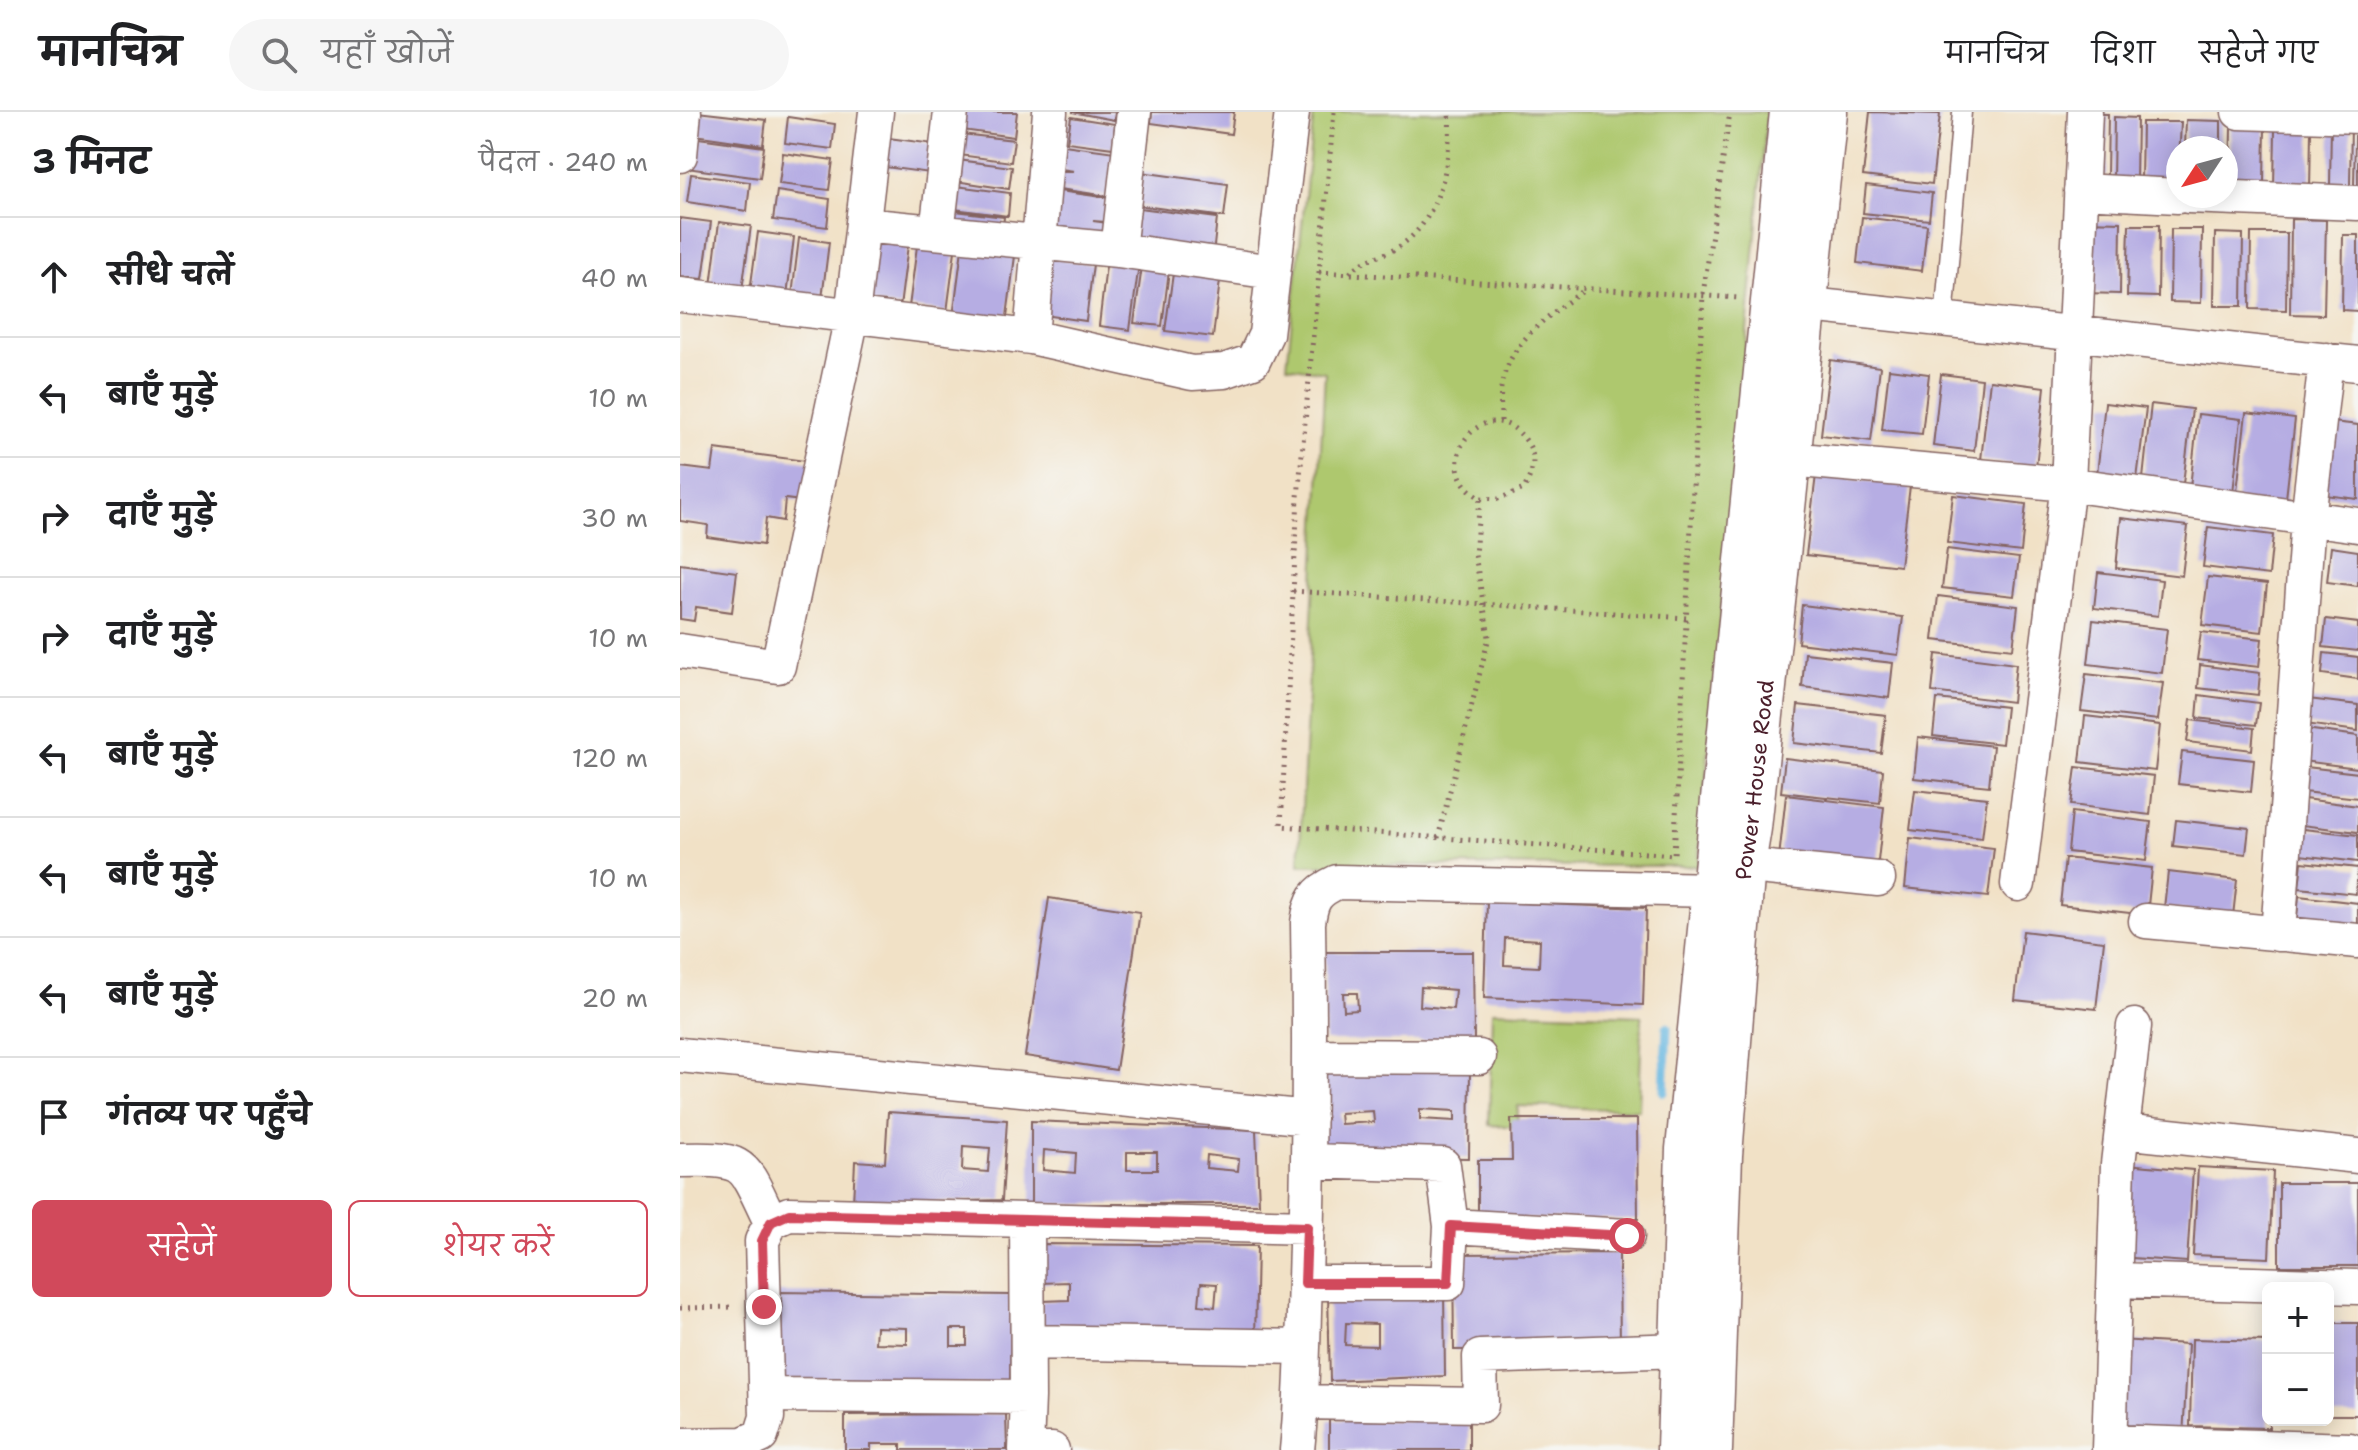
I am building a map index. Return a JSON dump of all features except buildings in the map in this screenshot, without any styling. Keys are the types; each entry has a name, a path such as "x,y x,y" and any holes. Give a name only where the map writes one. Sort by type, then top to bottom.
{"street":[{"path":"680,155 684,112"},
{"path":"680,651 778,666 852,316 876,112"},
{"path":"937,232 951,112"},
{"path":"1031,337 1050,112"},
{"path":"1118,250 1134,112"},
{"path":"680,295 1031,337 1192,373 1224,371 1253,361 1266,334 1292,112"},
{"name":"Power House Road","path":"1711,1450 1729,878 1752,813 1789,459 1791,112"},
{"name":"Power House Road","path":"1678,1450 1687,1149 1729,878 1789,303 1826,112"},
{"path":"2018,884 2068,484 2085,112"},
{"path":"2239,112 2358,116"},
{"path":"2081,191 2166,195"},
{"path":"2238,198 2358,203"},
{"path":"863,225 1118,250 1273,272"},
{"path":"1789,303 2342,362 2308,519 2278,934"},
{"path":"1789,459 2068,484 2358,525"},
{"path":"1297,1450 1302,1402 1307,1227 1310,1056 1308,923 1310,906 1320,890 1337,882 1878,879"},
{"path":"2146,921 2358,941"},
{"path":"2134,1026 2118,1164 2110,1446 2350,1450"},
{"path":"680,1055 1309,1118"},
{"path":"1310,1056 1479,1057"},
{"path":"2122,1131 2358,1156"},
{"path":"680,1160 733,1162 746,1172 771,1222"},
{"path":"1305,1283 1448,1283 1451,1226 1443,1165 1308,1161"},
{"path":"680,1445 743,1444 761,1436 767,1417 762,1241 771,1222 789,1214 1307,1227"},
{"path":"1027,1220 1026,1450 1052,1450"},
{"path":"1451,1226 1627,1236"},
{"path":"2115,1280 2358,1287"},
{"path":"1028,1342 1303,1347"},
{"path":"1302,1402 1481,1405 1480,1357 1681,1350"},
{"path":"767,1395 1028,1397"}],"lane":[{"path":"1944,320 1962,112"}],"path":[{"path":"1334,112 1298,497 1281,826 1674,855 1703,294 1730,112"},
{"path":"1350,274 1360,263 1393,250 1417,233 1440,189 1447,159 1449,112"},
{"path":"1319,272 1703,294"},
{"path":"1501,421 1501,387 1516,347 1554,311 1587,288"},
{"path":"1501,421 1518,430 1525,439 1531,448 1534,469 1524,489 1498,499 1480,498 1464,485 1457,465 1463,440 1482,424 1501,421"},
{"path":"1438,838 1489,637 1475,555 1480,498"},
{"path":"1293,591 1686,618"},
{"path":"680,1308 764,1307"}],"green space":[{"path":"1314,112 1767,112 1698,866 1299,865 1325,372 1287,366"},
{"path":"1492,1011 1642,1016 1639,1110 1518,1106 1517,1127 1489,1125"}],"waterway":[{"path":"1664,1092 1667,1027"}],"route":[{"path":"764,1307 762,1241 771,1222 789,1214 1307,1227 1305,1283 1448,1283 1451,1226 1627,1236"}]}
